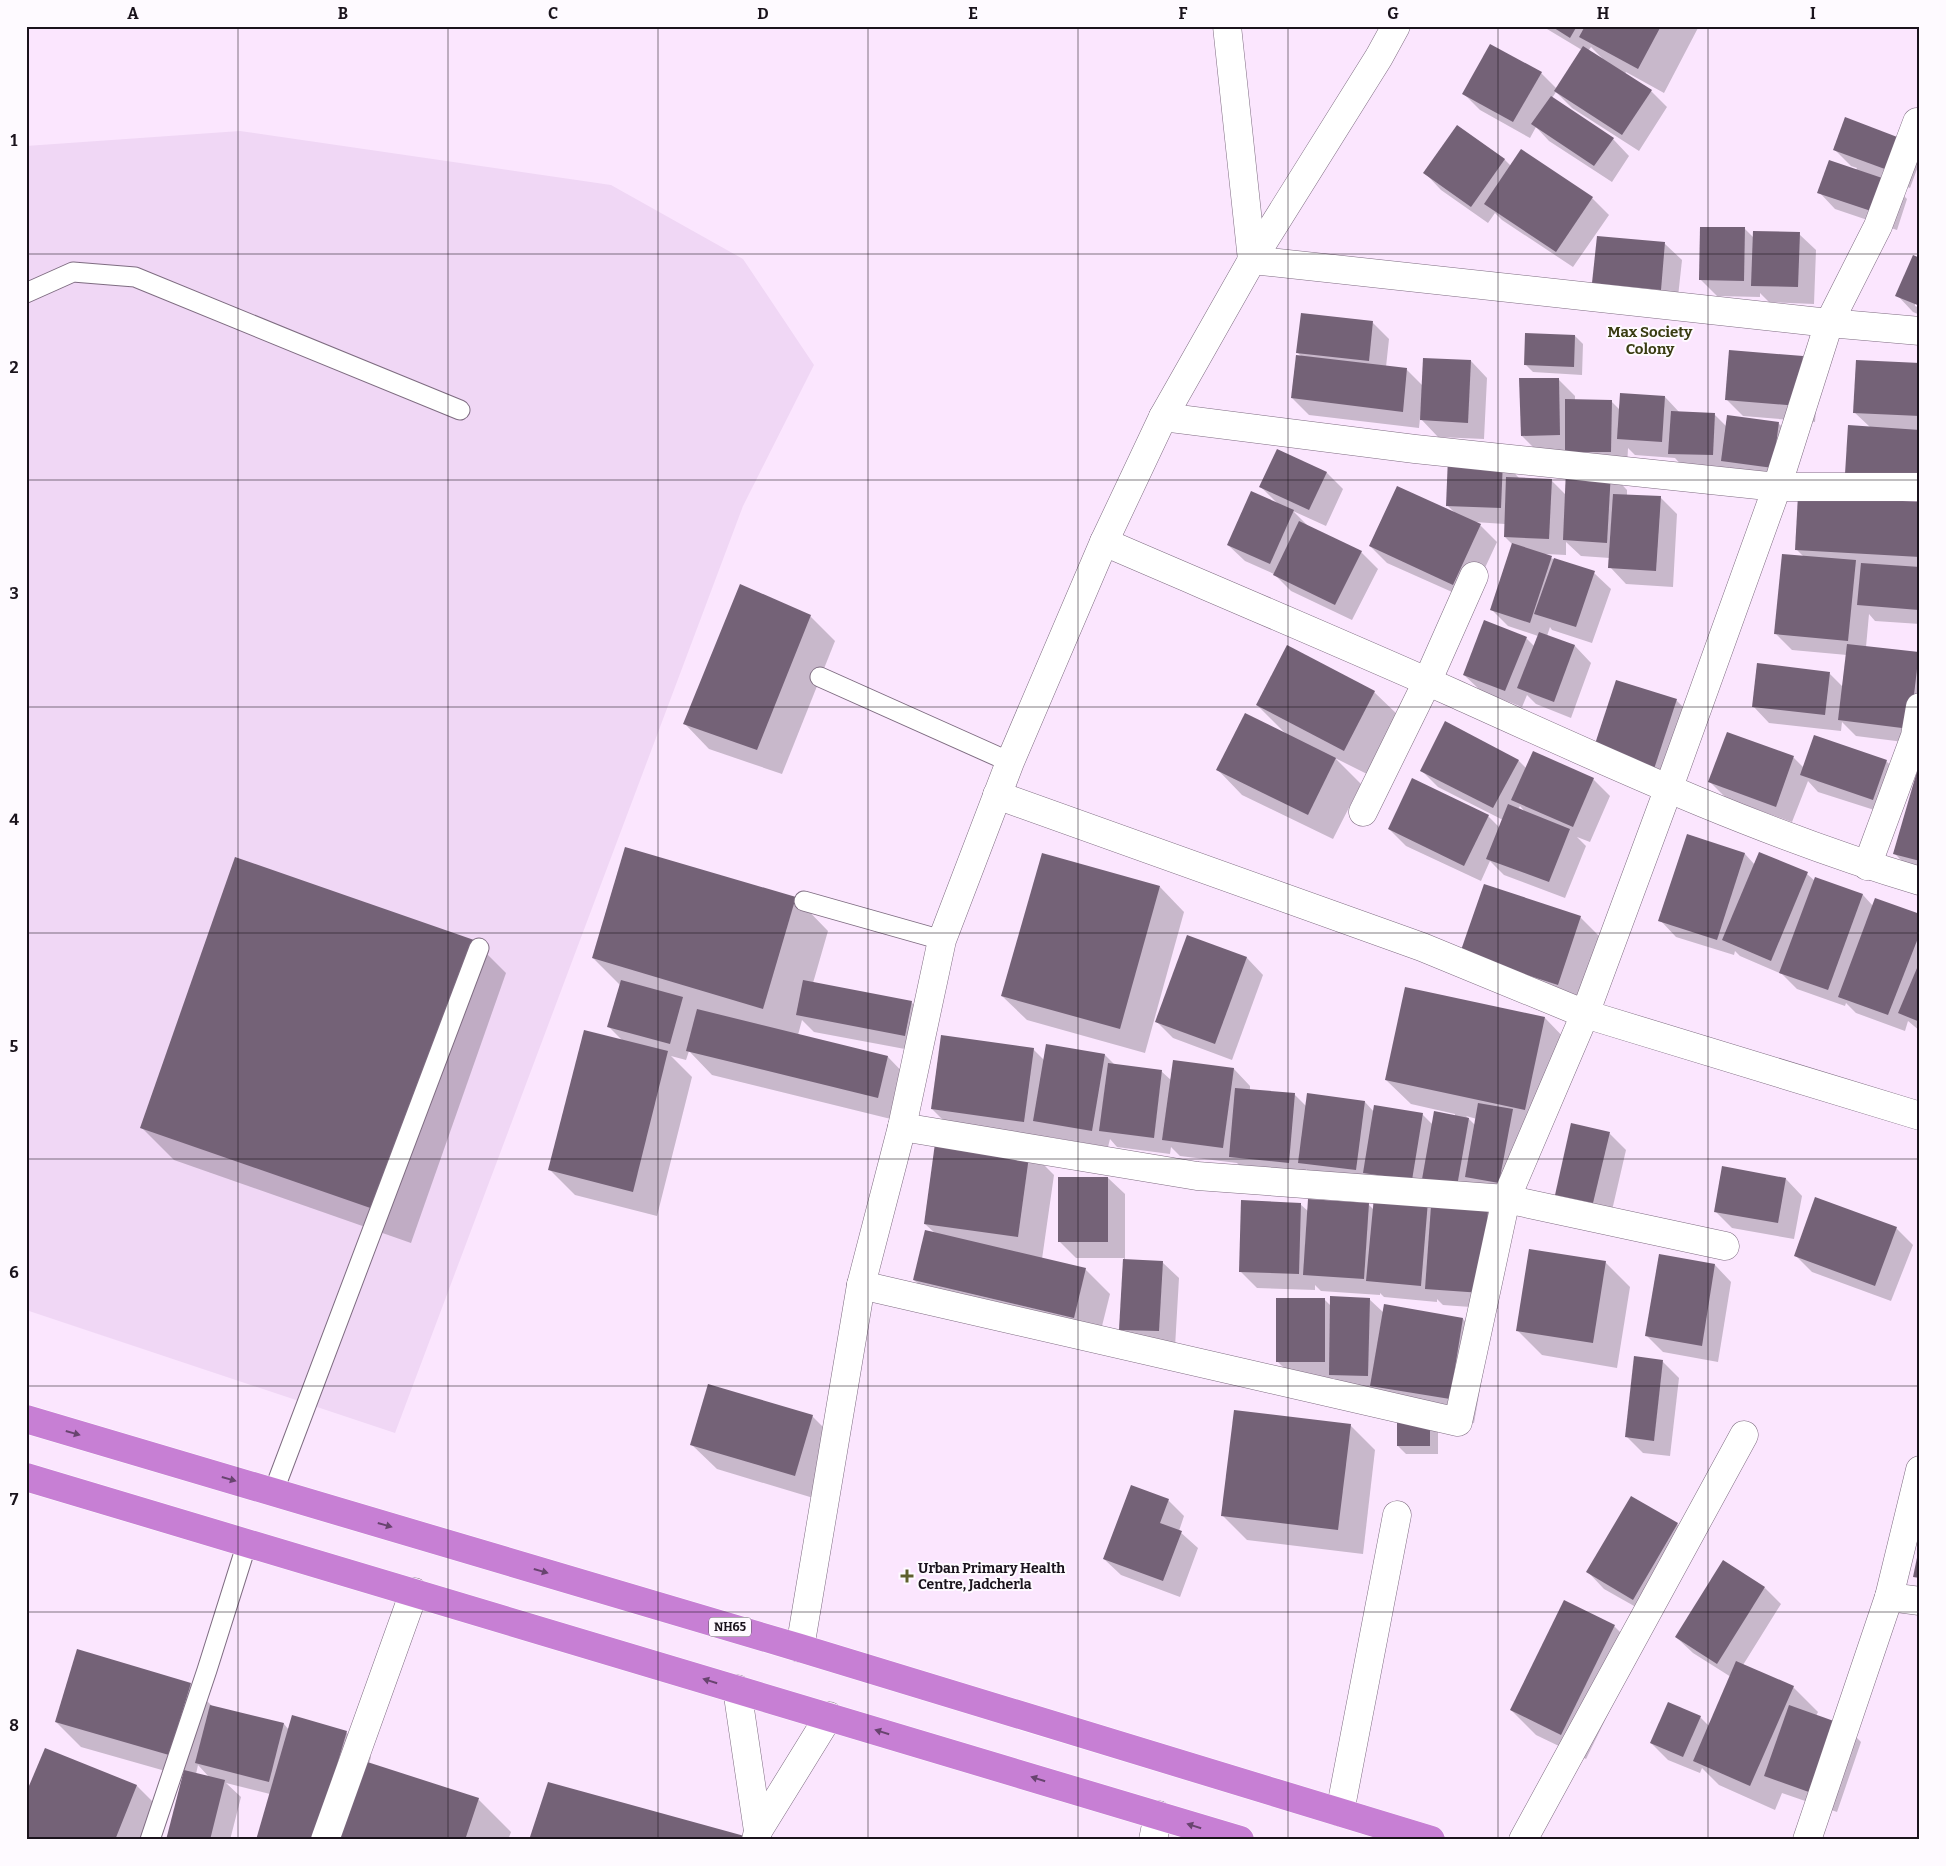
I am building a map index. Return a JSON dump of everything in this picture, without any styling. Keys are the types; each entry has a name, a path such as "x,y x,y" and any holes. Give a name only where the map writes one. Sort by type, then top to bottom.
{"highway":[{"name":"NH65","path":"26,1419 800,1648 1432,1840"},
{"path":"26,1477 829,1716 1155,1827 1240,1840"}],"street":[{"path":"1227,26 1252,260"},
{"path":"800,1648 861,1285 902,1127 942,940 996,795 1104,542 1163,417 1252,260 1379,57 1396,26"},
{"path":"861,1285 1458,1422 1506,1199 1586,1014 1777,488 1828,323 1878,226 1917,122"},
{"path":"1252,260 1828,323 1920,331"},
{"path":"1163,417 1415,449 1777,488 1920,488"},
{"path":"1104,542 1427,682 1668,790 1867,866 1920,881"},
{"path":"1363,812 1427,682 1474,576"},
{"path":"1867,866 1914,736 1920,707"},
{"path":"996,795 1422,947 1586,1014 1920,1116"},
{"path":"902,1127 1198,1176 1506,1199 1725,1246"},
{"path":"1523,1840 1744,1436"},
{"path":"1807,1840 1889,1597 1920,1470"},
{"path":"1340,1812 1397,1515"},
{"path":"325,1840 414,1592"},
{"path":"1889,1597 1920,1601"},
{"path":"737,1689 757,1835"},
{"path":"757,1835 829,1716"}],"lane":[{"path":"26,293 73,272 135,277 460,410"},
{"path":"820,678 1010,762"},
{"path":"804,901 942,940"},
{"path":"273,1492 478,948"},
{"path":"150,1840 247,1543"}],"shaded area":[{"path":"240,131 611,185 743,259 814,365 743,506 395,1433 26,1310 26,146"}],"building":[{"path":"1551,26 1577,26 1570,38"},
{"path":"1585,26 1661,26 1638,69 1579,37"},
{"path":"1490,44 1542,72 1513,122 1462,94"},
{"path":"1583,46 1652,90 1622,135 1554,91"},
{"path":"1551,96 1614,138 1594,166 1531,124"},
{"path":"1845,117 1905,140 1893,172 1833,150"},
{"path":"1457,125 1505,159 1471,207 1423,173"},
{"path":"1521,149 1593,197 1556,252 1484,204"},
{"path":"1829,160 1891,181 1880,214 1817,193"},
{"path":"1700,227 1745,227 1744,281 1699,280"},
{"path":"1753,231 1800,232 1798,287 1751,286"},
{"path":"1597,236 1665,242 1661,290 1592,283"},
{"path":"1913,255 1920,258 1920,306 1895,296"},
{"path":"1301,313 1373,321 1369,361 1296,353"},
{"path":"1525,333 1575,335 1574,367 1524,365"},
{"path":"1729,350 1803,356 1799,406 1725,400"},
{"path":"1296,355 1407,368 1403,412 1291,398"},
{"path":"1423,358 1471,360 1468,423 1420,420"},
{"path":"1856,360 1920,363 1920,416 1853,413"},
{"path":"1519,378 1559,378 1560,435 1521,436"},
{"path":"1620,393 1665,396 1662,442 1617,439"},
{"path":"1565,399 1612,400 1611,452 1565,452"},
{"path":"1671,411 1715,413 1713,455 1668,454"},
{"path":"1727,415 1779,422 1773,468 1721,461"},
{"path":"1848,425 1920,430 1919,479 1845,474"},
{"path":"1277,449 1327,472 1309,510 1259,487"},
{"path":"1448,457 1503,460 1501,508 1446,506"},
{"path":"1566,469 1611,472 1607,543 1563,540"},
{"path":"1506,477 1552,479 1549,539 1504,537"},
{"path":"1397,486 1481,524 1453,585 1369,546"},
{"path":"1251,491 1294,510 1270,564 1227,545"},
{"path":"1613,494 1661,496 1656,571 1608,568"},
{"path":"1798,495 1920,502 1920,557 1795,550"},
{"path":"1299,521 1362,551 1335,605 1273,575"},
{"path":"1512,543 1552,556 1530,623 1490,610"},
{"path":"1782,554 1856,560 1848,641 1774,634"},
{"path":"1554,558 1595,571 1576,627 1534,614"},
{"path":"1861,563 1920,567 1919,610 1857,605"},
{"path":"740,584 811,615 757,750 683,724"},
{"path":"1484,620 1527,637 1505,691 1463,675"},
{"path":"1539,632 1575,645 1554,702 1517,688"},
{"path":"1847,644 1919,652 1910,729 1838,720"},
{"path":"1287,645 1375,691 1344,751 1256,705"},
{"path":"1757,663 1830,672 1825,715 1752,707"},
{"path":"1616,680 1677,699 1654,769 1593,750"},
{"path":"1245,713 1336,758 1308,815 1216,770"},
{"path":"1445,721 1519,760 1493,808 1420,771"},
{"path":"1727,732 1794,756 1776,807 1708,782"},
{"path":"1814,735 1887,760 1873,800 1800,775"},
{"path":"1533,751 1594,778 1573,827 1511,800"},
{"path":"1920,761 1920,861 1893,854"},
{"path":"1412,778 1489,815 1464,866 1388,829"},
{"path":"1508,804 1570,829 1549,882 1486,859"},
{"path":"1687,834 1745,853 1717,940 1658,921"},
{"path":"625,847 796,897 763,1009 592,958"},
{"path":"1759,852 1808,872 1771,961 1722,940"},
{"path":"1042,853 1160,886 1120,1029 1001,996"},
{"path":"235,857 474,940 379,1211 140,1128"},
{"path":"1815,877 1863,894 1828,990 1779,973"},
{"path":"1484,884 1581,916 1558,985 1460,953"},
{"path":"1875,898 1920,914 1920,933 1888,1015 1838,997"},
{"path":"1187,935 1247,957 1215,1044 1155,1022"},
{"path":"1920,961 1920,1022 1898,1013"},
{"path":"621,980 683,997 670,1044 607,1027"},
{"path":"803,980 912,1001 905,1036 796,1015"},
{"path":"1405,987 1545,1017 1525,1110 1385,1080"},
{"path":"697,1009 888,1056 878,1098 686,1051"},
{"path":"584,1030 668,1051 633,1192 548,1170"},
{"path":"941,1035 1034,1048 1024,1122 931,1109"},
{"path":"1046,1044 1105,1054 1092,1131 1033,1121"},
{"path":"1173,1060 1234,1068 1223,1148 1162,1140"},
{"path":"1108,1063 1162,1070 1154,1138 1099,1131"},
{"path":"1235,1088 1295,1093 1289,1163 1229,1157"},
{"path":"1307,1093 1365,1101 1356,1170 1298,1163"},
{"path":"1478,1103 1513,1109 1499,1183 1465,1177"},
{"path":"1374,1105 1423,1113 1412,1180 1363,1173"},
{"path":"1434,1111 1469,1118 1456,1192 1421,1185"},
{"path":"1571,1123 1610,1132 1593,1203 1555,1195"},
{"path":"936,1136 1030,1149 1018,1237 924,1224"},
{"path":"1722,1166 1786,1178 1778,1223 1714,1212"},
{"path":"1058,1177 1108,1177 1108,1242 1058,1242"},
{"path":"1374,1197 1428,1201 1421,1286 1366,1281"},
{"path":"1815,1197 1897,1227 1875,1286 1794,1256"},
{"path":"1308,1199 1369,1203 1364,1279 1303,1275"},
{"path":"1241,1200 1301,1203 1299,1274 1239,1272"},
{"path":"1431,1206 1488,1210 1482,1293 1425,1289"},
{"path":"925,1230 1086,1268 1074,1318 913,1280"},
{"path":"1529,1249 1606,1261 1593,1343 1516,1331"},
{"path":"1659,1254 1715,1264 1702,1346 1645,1336"},
{"path":"1123,1259 1163,1261 1159,1331 1119,1330"},
{"path":"1330,1296 1370,1298 1368,1376 1329,1375"},
{"path":"1276,1298 1325,1298 1325,1362 1276,1362"},
{"path":"1384,1304 1463,1318 1450,1399 1370,1386"},
{"path":"1634,1356 1663,1360 1654,1441 1625,1437"},
{"path":"708,1384 813,1415 795,1476 690,1445"},
{"path":"1234,1410 1351,1424 1338,1530 1221,1516"},
{"path":"1397,1422 1430,1422 1430,1446 1397,1446"},
{"path":"1131,1485 1169,1499 1160,1523 1182,1531 1163,1581 1103,1559"},
{"path":"1631,1496 1678,1523 1633,1600 1586,1572"},
{"path":"1920,1548 1920,1578 1913,1577"},
{"path":"1723,1560 1765,1587 1717,1664 1675,1637"},
{"path":"1564,1600 1615,1625 1561,1735 1510,1710"},
{"path":"77,1649 191,1683 169,1755 55,1722"},
{"path":"1736,1661 1794,1686 1750,1786 1693,1761"},
{"path":"1668,1702 1701,1716 1683,1757 1650,1743"},
{"path":"210,1705 284,1723 269,1782 195,1763"},
{"path":"1789,1705 1845,1725 1820,1796 1764,1776"},
{"path":"292,1715 347,1731 315,1840 256,1840"},
{"path":"45,1748 137,1785 115,1840 26,1840 26,1793"},
{"path":"358,1759 479,1798 465,1840 332,1840"},
{"path":"184,1770 225,1780 210,1840 166,1840"},
{"path":"548,1782 748,1837 747,1840 529,1840"}],"place":[{"name":"Urban Primary Health Centre, Jadcherla","path":"907,1576"}],"district":[{"name":"Max Society Colony","path":"1650,340"}]}
